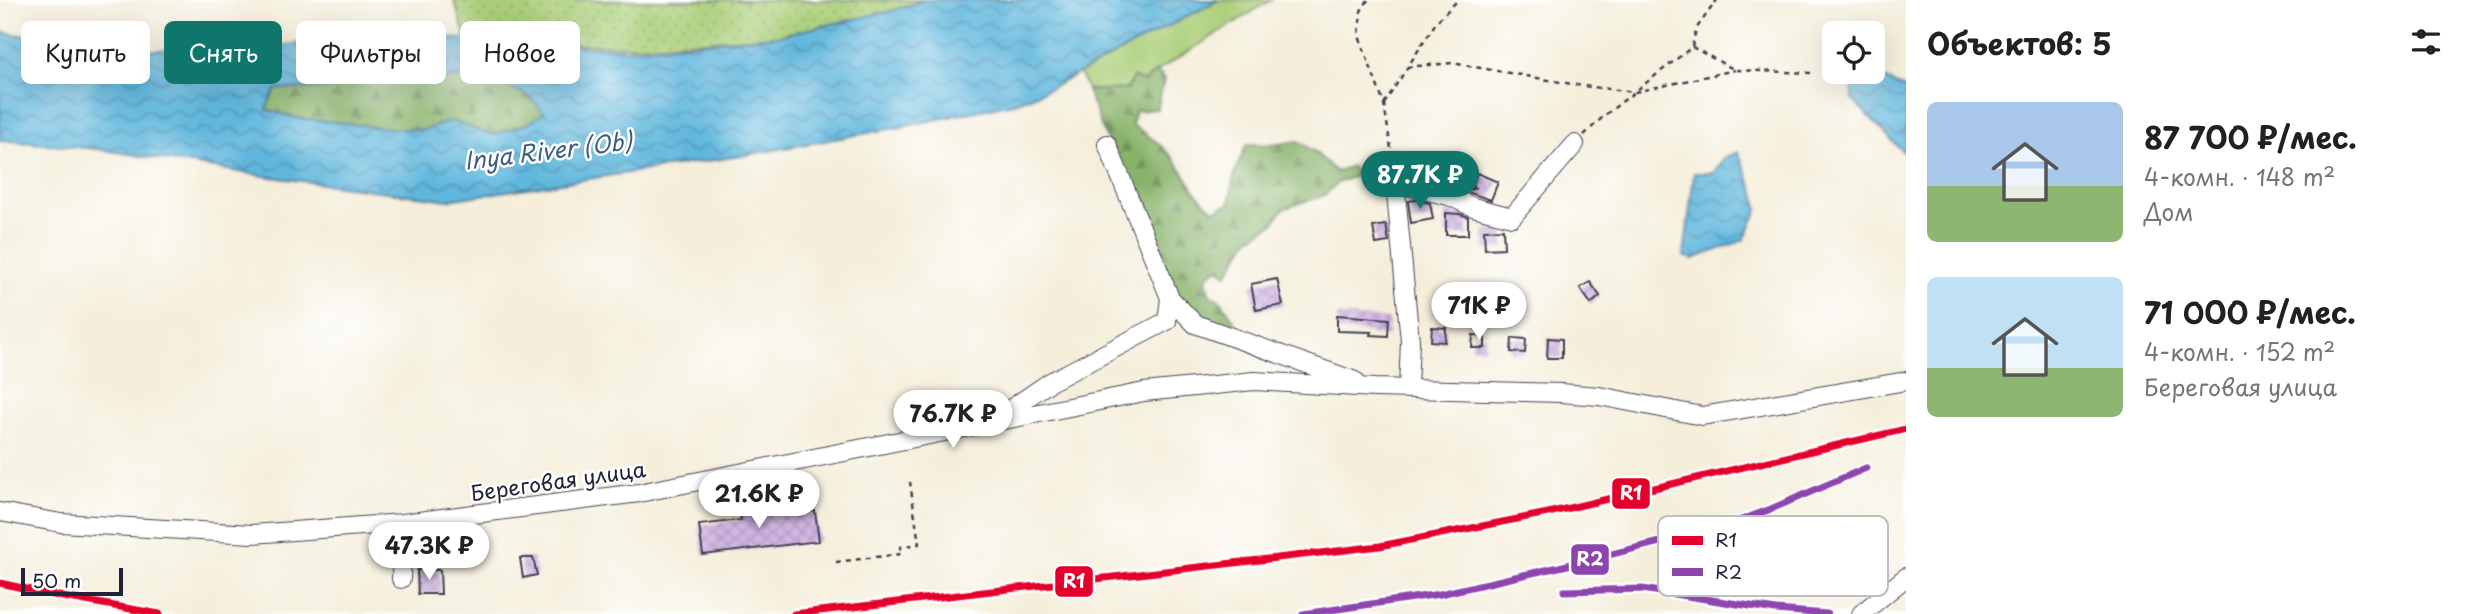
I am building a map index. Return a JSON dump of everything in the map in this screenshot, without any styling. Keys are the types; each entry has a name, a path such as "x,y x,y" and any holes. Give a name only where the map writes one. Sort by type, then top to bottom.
{"street":[{"path":"1107,144 1170,298 1195,324 1375,388"},
{"path":"1408,388 1410,341 1395,183 1512,217 1575,144"},
{"path":"989,424 1051,382 1167,321 1170,298"},
{"name":"Береговая улица","path":"0,512 61,523 252,534 403,523 639,493 1144,391 1254,381 1600,396 1702,416 1906,381"},
{"path":"401,579 403,523"},
{"path":"1888,592 1906,578"},
{"path":"1861,614 1884,596"}],"path":[{"path":"1368,0 1361,11 1359,37 1384,104 1395,183"},
{"path":"1384,104 1437,21 1458,0"},
{"path":"1575,144 1605,115 1692,47 1696,29 1717,0"},
{"path":"1692,47 1735,70"},
{"path":"1407,67 1452,63 1583,86 1635,92 1735,70 1811,73"},
{"path":"836,562 901,554 900,547 919,544 910,482"}],"green space":[{"path":"454,0 925,0 891,11 776,36 628,46 580,44 580,21 460,21"},
{"path":"1218,0 1271,0 1132,87 1087,90 1080,73"},
{"path":"1157,71 1164,79 1157,109 1135,111 1132,125 1168,152 1195,191 1214,210 1229,204 1235,171 1247,144 1272,145 1298,141 1315,152 1336,172 1351,166 1358,175 1337,183 1325,195 1283,209 1274,223 1249,239 1227,274 1218,268 1206,277 1209,293 1222,302 1242,333 1195,324 1170,298 1087,90 1127,90 1133,77 1144,82"},
{"path":"460,78 460,84 501,84 511,87 529,97 545,113 527,124 492,135 451,121 424,130 397,129 297,118 267,111 276,89 332,88 339,84 446,84 446,79"}],"water":[{"name":"Inya River (Ob)","path":"925,0 1218,0 1055,86 1018,102 906,126 740,156 448,200 271,177 97,149 0,140 0,32 21,35 21,84 150,84 150,50 164,50 164,84 282,84 282,45 296,43 296,84 339,84 332,88 276,89 267,110 297,118 397,129 424,130 451,121 492,135 527,124 544,113 529,97 501,84 580,84 580,46 627,49 776,36 891,11"},
{"path":"446,38 460,39 460,78 446,79"},
{"path":"1885,79 1906,89 1906,155 1853,100 1852,84 1885,84"},
{"path":"1738,152 1756,196 1758,210 1744,240 1693,259 1684,256 1694,173 1713,173 1725,157"}],"building":[{"path":"1422,160 1437,163 1434,179 1418,175"},
{"path":"1477,173 1498,182 1491,200 1464,191 1476,188 1472,187"},
{"path":"1408,201 1430,203 1433,219 1411,223"},
{"path":"1446,213 1468,217 1468,235 1446,235"},
{"path":"1386,225 1389,242 1376,244 1373,227"},
{"path":"1503,229 1504,248 1485,249 1484,230"},
{"path":"1277,279 1283,305 1256,310 1251,284"},
{"path":"1590,282 1600,296 1591,304 1580,288"},
{"path":"1337,315 1389,319 1388,336 1370,335 1371,332 1337,331"},
{"path":"1432,327 1446,328 1445,342 1431,341"},
{"path":"1473,335 1485,336 1485,348 1472,348"},
{"path":"1512,338 1526,339 1525,353 1511,352"},
{"path":"1548,338 1562,339 1562,358 1547,358"},
{"path":"768,501 770,516 815,511 819,541 703,555 699,525 741,520 739,504"},
{"path":"520,558 533,558 537,575 523,578"},
{"path":"417,570 440,570 441,594 418,594"}],"transit line":[{"name":"R1","path":"794,614 1380,546 1548,513 1906,429"},
{"name":"R2","path":"1752,516 1866,468"},
{"name":"R2","path":"1303,614 1440,594 1658,542"},
{"name":"R1","path":"0,583 160,614"},
{"name":"R2","path":"1564,591 1642,589 1658,592"},
{"name":"R2","path":"1687,596 1776,610 1827,614"}]}
